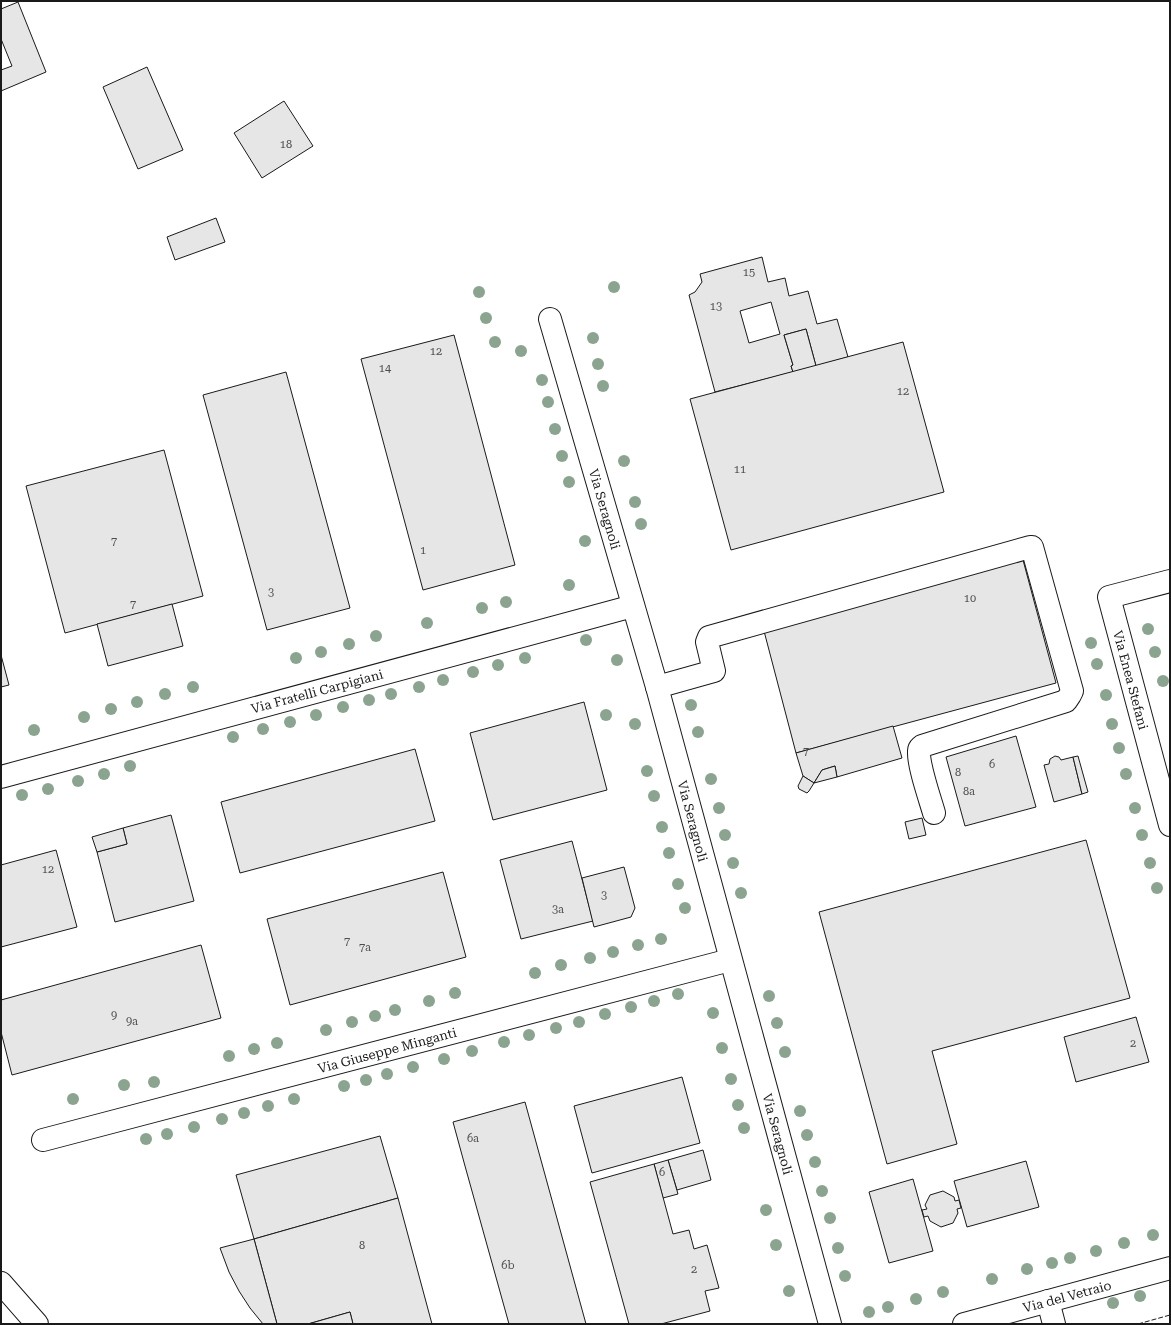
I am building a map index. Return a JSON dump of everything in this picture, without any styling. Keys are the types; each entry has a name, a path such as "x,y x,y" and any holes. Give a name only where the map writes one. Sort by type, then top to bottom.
{"street":[{"name":"Via Seragnoli","path":"550,320 657,687 830,1324"},
{"path":"657,687 714,670 707,642 709,637 1032,547 1072,691 1066,700 922,746 919,751 920,762 934,813"},
{"name":"Via Enea Stefani","path":"1170,581 1109,597 1170,825"},
{"name":"Via Fratelli Carpigiani","path":"1,777 633,606"},
{"name":"Via Giuseppe Minganti","path":"43,1140 730,960"},
{"name":"Via del Vetraio","path":"964,1324 1170,1268"},
{"path":"1,1283 37,1324"},
{"path":"1048,1301 1054,1324"}],"building":[{"path":"18,2 46,72 1,91 1,70 12,66 1,39 1,9"},
{"path":"147,67 183,150 138,169 103,87"},
{"path":"284,101 313,146 262,178 234,133"},
{"path":"216,218 225,242 175,260 167,237"},
{"path":"762,257 768,282 785,278 789,296 808,291 817,324 837,319 848,357 816,366 806,329 784,335 793,365 791,366 793,372 715,392 689,295 695,292 702,282 700,274","holes":["771,302 780,334 749,343 740,311"]},
{"path":"806,329 816,366 793,372 791,366 793,365 784,335"},
{"path":"454,335 515,565 423,590 361,359"},
{"path":"903,342 944,492 731,550 690,399"},
{"path":"286,372 350,608 267,630 203,395"},
{"path":"164,450 203,596 65,633 26,486"},
{"path":"1023,560 1056,683 796,753 764,631"},
{"path":"172,604 183,646 108,666 97,624"},
{"path":"1,655 9,685 1,687"},
{"path":"584,702 607,790 493,820 470,733"},
{"path":"893,726 902,758 837,777 835,766 822,770 814,783 803,776 796,753"},
{"path":"1016,736 1036,807 965,826 946,757"},
{"path":"415,749 435,821 240,873 221,802"},
{"path":"1055,756 1059,757 1061,760 1073,757 1082,794 1054,802 1044,765 1049,764 1050,759"},
{"path":"1078,756 1088,792 1082,794 1073,757"},
{"path":"835,766 837,777 814,783 822,770"},
{"path":"803,776 814,783 807,793 799,789 798,786"},
{"path":"171,815 194,901 115,922 97,852 127,844 123,828"},
{"path":"922,818 926,835 909,839 905,822"},
{"path":"123,828 127,844 97,852 92,837"},
{"path":"1086,840 1130,998 932,1051 957,1144 887,1164 819,912"},
{"path":"572,841 593,921 521,939 500,860"},
{"path":"56,850 77,927 1,947 1,865"},
{"path":"624,867 635,908 631,917 594,927 582,878"},
{"path":"443,872 466,957 290,1005 267,919"},
{"path":"201,945 221,1018 12,1075 1,1032 1,1000"},
{"path":"1136,1017 1149,1062 1076,1082 1064,1037"},
{"path":"682,1077 700,1143 592,1173 574,1106"},
{"path":"525,1102 586,1324 509,1324 465,1166 453,1122"},
{"path":"380,1136 398,1198 254,1239 236,1175"},
{"path":"703,1150 711,1180 677,1190 668,1160"},
{"path":"668,1160 678,1194 663,1198 654,1164"},
{"path":"1026,1161 1039,1207 967,1227 954,1181"},
{"path":"654,1164 673,1234 689,1230 694,1249 707,1245 719,1288 705,1291 710,1311 661,1324 629,1324 590,1182"},
{"path":"913,1179 933,1251 889,1263 869,1192"},
{"path":"943,1191 954,1197 955,1201 959,1200 961,1208 957,1209 958,1213 953,1223 941,1227 930,1221 928,1216 924,1217 922,1210 927,1209 925,1205 930,1195"},
{"path":"398,1198 432,1324 353,1324 350,1312 308,1324 277,1324 254,1239"},
{"path":"254,1239 277,1324 263,1324 250,1308 229,1272 220,1248"},
{"path":"350,1312 353,1324 308,1324"}],"fence":[{"path":"1138,1324 1170,1315"}]}
